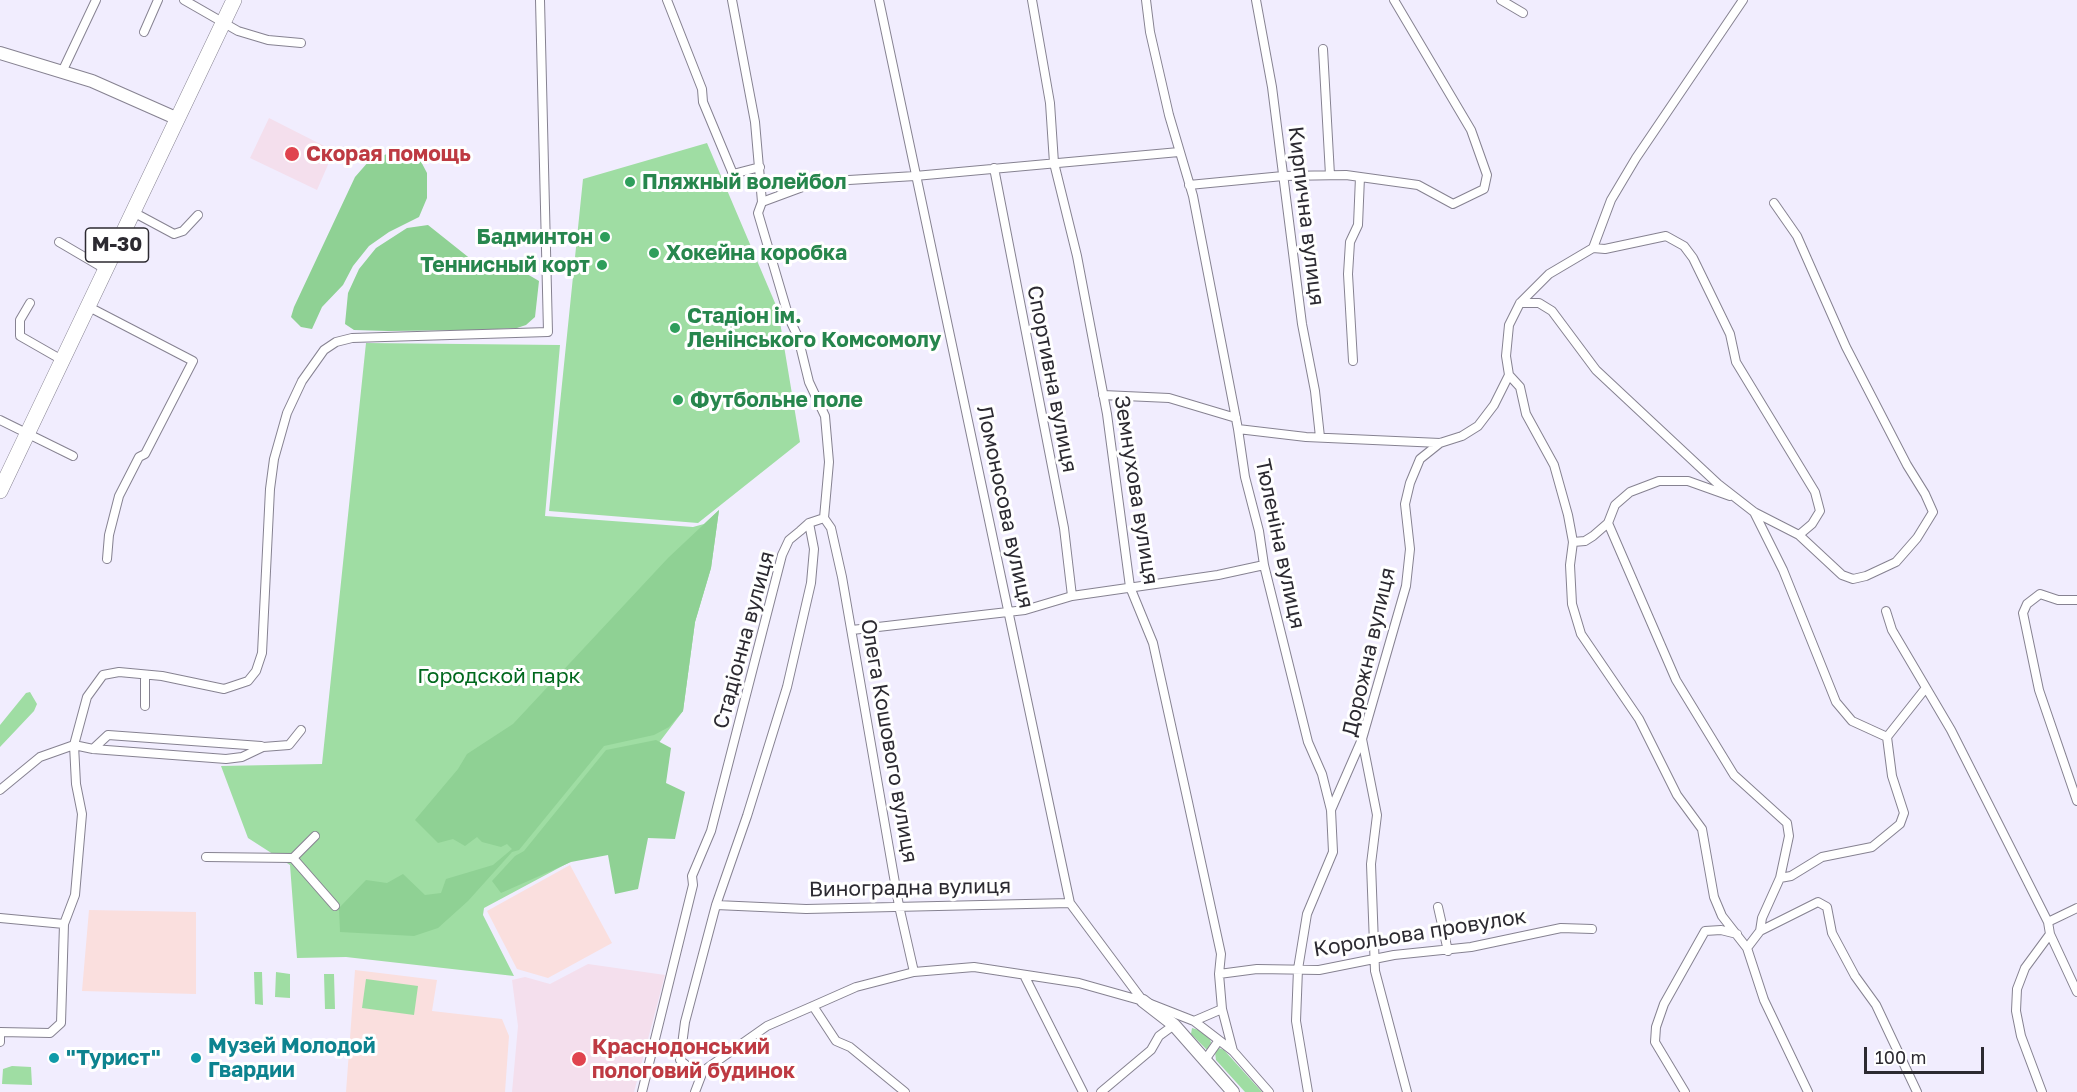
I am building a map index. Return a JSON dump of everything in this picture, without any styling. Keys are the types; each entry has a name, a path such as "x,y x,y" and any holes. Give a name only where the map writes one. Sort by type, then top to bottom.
{"highway":[{"name":"М-30","path":"0,492 234,0"}],"main road":[{"path":"0,53 92,81 178,119"},
{"path":"1143,1001 1174,1025 1233,1092"}],"street":[{"path":"62,72 96,0"},
{"path":"144,32 158,0"},
{"path":"184,0 238,31 268,40 301,43"},
{"path":"0,1042 0,1032 50,1033 61,1023 64,924 75,895 82,814 76,784 74,745 87,697 103,675 119,672 224,689 248,681 256,671 262,653 270,489 274,459 287,412 302,381 324,350 336,342 352,338 548,332 540,0"},
{"path":"667,0 702,88 703,102 733,174 760,166"},
{"name":"Олега Кошового вулиця","path":"732,0 755,122 762,202 758,213 789,318 798,337 809,382 825,416 829,462 824,518 831,528 852,630 899,906 914,972"},
{"name":"Ломоносова вулиця","path":"879,0 1070,903 1143,1001"},
{"name":"Земнухова вулиця","path":"1032,0 1050,103 1054,163 1077,256 1103,395 1130,587 1153,643 1221,954 1219,974 1222,1009 1233,1051"},
{"name":"Тюленіна вулиця","path":"1146,0 1150,32 1189,185 1264,565 1308,742 1322,774 1331,810 1333,852 1307,914 1298,969 1296,1021 1308,1092"},
{"name":"Кирпична вулиця","path":"1256,0 1272,87 1320,437"},
{"path":"1189,185 1283,176 1360,177 1418,185 1453,204 1484,189 1487,176 1471,130 1394,0"},
{"path":"1501,0 1522,13"},
{"path":"1593,248 1611,200 1636,158 1743,0"},
{"path":"1323,49 1330,175"},
{"path":"762,202 816,182 915,176 1179,152"},
{"name":"Спортивна вулиця","path":"994,168 1064,528 1072,596"},
{"path":"1353,361 1348,274 1350,242 1358,225 1360,177"},
{"path":"1520,303 1539,303 1552,311 1596,370 1734,497 1754,512 1799,535 1842,575 1853,579 1896,562 1917,538 1933,512 1925,494 1906,465 1846,347 1797,236 1774,203"},
{"path":"133,212 174,234 183,231 198,215"},
{"path":"1799,535 1812,524 1820,511 1815,492 1736,362 1730,334 1693,258 1684,246 1666,236 1605,249 1593,248 1549,274 1520,303 1509,325 1506,356 1509,375 1520,387 1526,414 1554,465 1573,542 1570,564 1572,604 1581,634 1639,718 1677,795 1702,829 1714,897 1722,916 1747,948 1764,1000 1808,1092"},
{"path":"59,242 105,269"},
{"path":"30,303 20,320 20,336 62,360"},
{"path":"87,306 193,361 145,454 139,457 119,496 109,535 107,559"},
{"path":"1238,429 1320,437 1440,442 1462,436 1478,426 1494,405 1509,375"},
{"path":"1103,395 1169,398 1236,418"},
{"path":"0,420 26,436 73,456"},
{"name":"Дорожна вулиця","path":"1407,1092 1378,989 1371,864 1377,815 1362,739 1406,586 1410,549 1405,504 1410,483 1420,459 1440,442"},
{"path":"1573,542 1585,541 1608,523 1615,506 1630,492 1659,481 1688,481 1734,497"},
{"path":"1754,512 1784,570 1836,702 1852,721 1887,737"},
{"path":"703,1071 691,1069 679,1056 716,904 747,816 787,687 811,584 814,549 809,523 824,518"},
{"name":"Стадіонна вулиця","path":"642,1092 693,885 692,876 714,821 782,555 789,540 809,523"},
{"path":"1608,523 1676,680 1734,775 1787,824 1789,836 1780,878 1762,918 1760,931"},
{"path":"852,630 1009,610 1025,610 1072,596 1218,575 1264,565"},
{"path":"2077,600 2058,600 2040,594 2027,604 2023,613 2039,690 2077,801"},
{"path":"1886,611 1892,630 1951,730 2049,922 2050,934 2077,992"},
{"path":"145,675 145,706"},
{"path":"1780,878 1791,876 1822,857 1872,847 1900,824 1904,813 1892,776 1887,737 1925,689"},
{"path":"93,749 108,735 262,747 289,745 301,730"},
{"path":"1331,810 1362,739"},
{"path":"0,790 40,757 74,745 93,749 226,759 242,757 262,747"},
{"path":"206,857 293,858 315,836"},
{"path":"293,858 334,906"},
{"path":"1747,948 1760,931 1818,902 1827,907 1832,918 1832,933 1855,976 1876,1005 1917,1092"},
{"name":"Виноградна вулиця","path":"716,904 806,909 1070,903"},
{"path":"1438,907 1448,951"},
{"path":"2049,922 2077,908"},
{"path":"0,918 64,924"},
{"name":"Корольова провулок","path":"1219,974 1257,969 1319,970 1376,958 1448,951 1561,928 1592,929"},
{"path":"1685,1092 1655,1042 1656,1027 1664,1004 1705,930 1721,930 1737,934"},
{"path":"2042,1092 2021,1036 2016,1000 2017,989 2025,968 2050,934"},
{"path":"695,1092 703,1071 767,1026 813,1005 856,987 914,972 974,967 1079,983 1143,1001 1194,1021 1233,1051 1269,1092"},
{"path":"1024,975 1083,1092"},
{"path":"813,1005 836,1041 850,1047 905,1092"},
{"path":"1194,1021 1222,1009"},
{"path":"1101,1092 1151,1050 1159,1036 1174,1025"},
{"path":"1205,1060 1218,1040"}],"shaded area":[{"name":"Скорая помощь","path":"269,118 334,151 317,190 250,158"},
{"path":"570,865 612,943 548,978 517,969 487,911"},
{"path":"89,910 196,912 196,994 82,991"},
{"name":"Краснодонський пологовий будинок","path":"588,964 665,975 634,1092 512,1092 518,1026 512,980 525,977 550,984"},
{"path":"355,970 437,980 432,1011 502,1019 509,1036 505,1092 346,1092"}],"green space":[{"name":"Стадіон ім. Ленінського Комсомолу","path":"707,143 778,310 800,442 698,523 549,511 583,179"},
{"path":"392,152 416,152 427,173 427,198 419,217 389,232 369,246 353,266 343,285 322,307 312,329 301,327 291,317 294,307 355,177 369,161"},
{"path":"428,225 482,268 522,271 539,281 535,317 526,325 517,328 478,330 354,330 345,324 348,293 359,269 376,248 407,228"},
{"name":"Городской парк","path":"366,343 560,345 545,516 693,527 704,524 719,510 711,568 695,622 683,711 568,863 484,908 483,915 514,976 346,957 297,958 290,865 248,838 221,766 322,764"},
{"path":"719,510 711,568 695,622 683,711 669,727 654,735 604,746 519,850 512,852 468,901 438,928 414,936 340,932 339,908 366,880 387,883 403,874 425,895 441,893 446,879 493,865 512,849 507,844 501,847 482,842 477,837 465,846 453,839 438,843 415,820 458,769 467,754 513,724 668,558"},
{"path":"30,692 37,704 34,711 0,747 0,725 26,693"},
{"path":"656,740 671,748 666,783 685,792 675,839 648,838 638,889 615,894 608,855 571,862 501,893 492,881 515,856 524,851 606,750"},
{"path":"254,972 262,972 263,1005 255,1004"},
{"path":"276,972 290,974 290,998 275,997"},
{"path":"324,974 334,974 335,1009 325,1009"},
{"path":"366,979 418,986 414,1015 362,1008"},
{"path":"1192,1028 1202,1031 1210,1038 1211,1043 1207,1050 1191,1034"},
{"path":"1219,1048 1224,1050 1262,1092 1245,1092 1216,1060 1215,1052"},
{"path":"12,1066 31,1067 32,1085 2,1084 3,1069"}],"place":[{"name":"Скорая помощь","path":"292,154"},
{"name":"Пляжный волейбол","path":"630,182"},
{"name":"Бадминтон","path":"605,237"},
{"name":"Хокейна коробка","path":"654,253"},
{"name":"Теннисный корт","path":"602,265"},
{"name":"Стадіон ім. Ленінського Комсомолу","path":"675,328"},
{"name":"Футбольне поле","path":"678,400"},
{"name":"\"Турист\"","path":"54,1058"},
{"name":"Музей Молодой Гвардии","path":"196,1058"},
{"name":"Краснодонський пологовий будинок","path":"579,1059"}]}
